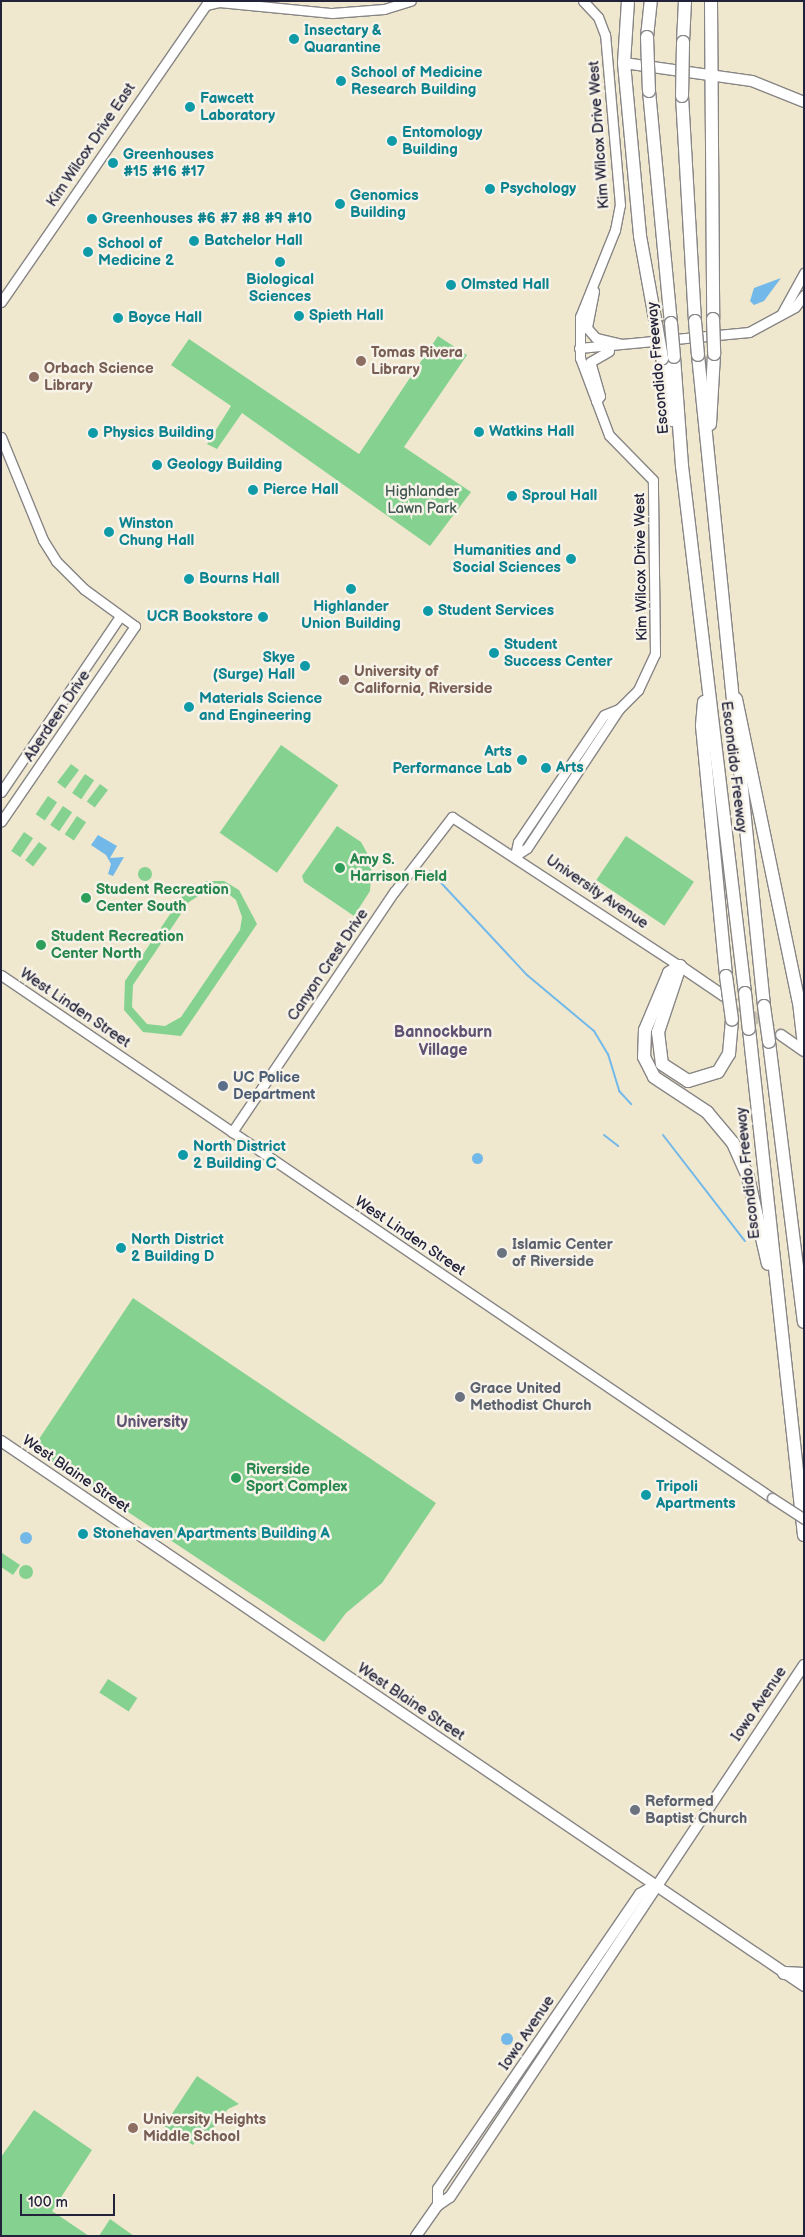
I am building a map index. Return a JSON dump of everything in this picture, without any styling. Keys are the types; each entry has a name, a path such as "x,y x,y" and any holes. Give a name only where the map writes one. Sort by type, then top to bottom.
{"highway":[{"path":"628,1 624,63 640,236 656,324 668,358"},
{"name":"Escondido Freeway","path":"651,1 648,37 650,91 671,322 668,358 745,993 804,1535"},
{"name":"Escondido Freeway","path":"685,1 682,96 698,355 708,437 728,673 764,1006 804,1322"},
{"path":"708,437 714,403 714,73 711,1"},
{"path":"728,673 745,724 804,1045"},
{"path":"680,966 658,1032 662,1064 688,1081 718,1072 729,1054 732,1020 726,976 702,726 706,674"},
{"path":"680,966 669,974 645,1030 644,1057 654,1077 707,1112 738,1152 780,1317"},
{"path":"784,1973 804,1974"}],"main road":[{"path":"624,63 714,73 752,81 804,102"},
{"name":"University Avenue","path":"680,966 724,996"},
{"path":"781,1035 804,1051"},
{"name":"West Blaine Street","path":"1,1442 804,1986"},
{"name":"Iowa Avenue","path":"416,2236 438,2205 450,2197 651,1900 655,1885 804,1665"}],"street":[{"name":"Kim Wilcox Drive East","path":"1,302 206,5 219,2 332,13 384,9 411,1"},
{"name":"Kim Wilcox Drive West","path":"516,856 527,848 619,709 638,690 655,662 654,490 650,474 617,447 596,401 579,348 580,317 615,230 620,196 605,35 598,17 584,1"},
{"path":"782,313 804,273"},
{"path":"596,274 587,328 596,338 623,345"},
{"path":"579,348 749,332 795,307 804,295"},
{"path":"596,401 600,396 591,360 623,345"},
{"path":"1,437 48,550 70,576 120,616"},
{"name":"Aberdeen Drive","path":"1,792 120,616 135,626 1,822"},
{"name":"University Avenue","path":"452,817 516,856 680,966"},
{"name":"Canyon Crest Drive","path":"232,1132 394,892 452,817"},
{"name":"West Linden Street","path":"1,975 804,1519"}],"green space":[{"name":"Highlander Lawn Park","path":"438,336 467,355 404,447 471,492 430,546 242,413 217,449 207,444 231,406 171,365 189,339 359,454"},
{"path":"281,745 338,785 277,873 220,833"},
{"path":"71,764 79,770 65,788 57,782"},
{"path":"85,774 94,780 81,799 72,793"},
{"path":"100,784 108,790 95,808 87,802"},
{"path":"48,796 57,802 45,820 36,814"},
{"path":"63,806 72,812 59,831 50,825"},
{"path":"77,816 86,822 74,840 65,834"},
{"name":"Amy S. Harrison Field","path":"337,826 361,842 372,862 370,891 354,916 304,882 302,876"},
{"path":"24,832 33,838 20,857 11,851"},
{"path":"626,836 694,882 664,926 596,880"},
{"path":"39,842 47,848 33,866 25,860"},
{"path":"145,867 150,869 152,874 150,879 145,881 140,879 138,874 140,869"},
{"path":"206,881 224,881 239,890 257,924 181,1036 143,1032 124,1010 125,981 185,892","holes":["208,890 226,892 236,900 242,917 240,930 181,1017 165,1026 147,1024 132,1007 133,985 189,902"]},
{"name":"Riverside Sport Complex","path":"133,1298 436,1503 382,1583 346,1613 324,1642 36,1451 35,1445"},
{"path":"2,1553 20,1565 13,1575 1,1567"},
{"path":"26,1565 31,1567 33,1572 31,1577 26,1579 21,1577 19,1572 21,1567"},
{"path":"108,1679 137,1698 129,1711 99,1692"},
{"path":"197,2076 239,2104 228,2109 203,2141 197,2139 193,2145 164,2126"},
{"path":"34,2110 92,2150 52,2211 89,2236 1,2236 1,2157"},
{"path":"110,2219 134,2236 99,2236"}],"water":[{"path":"781,278 764,301 754,305 750,301 754,288"},
{"path":"98,835 117,846 110,858 124,857 113,876 108,874 111,864 106,855 91,845"},
{"path":"477,1152 483,1158 477,1164 471,1158"},
{"path":"24,1532 28,1532 32,1538 28,1544 24,1544 20,1540 20,1536"},
{"path":"505,2033 509,2033 513,2039 509,2045 505,2045 501,2041 501,2037"}],"waterway":[{"path":"430,871 527,975 594,1031 608,1054 619,1091 631,1104"},
{"path":"604,1135 618,1146"},
{"path":"663,1135 745,1241"}],"tunnel":[{"path":"727,998 781,1035"}],"place":[{"name":"Insectary & Quarantine","path":"294,39"},
{"name":"School of Medicine Research Building","path":"341,81"},
{"name":"Fawcett Laboratory","path":"190,107"},
{"name":"Entomology Building","path":"392,141"},
{"name":"Greenhouses #15 #16 #17","path":"113,163"},
{"name":"Psychology","path":"490,189"},
{"name":"Genomics Building","path":"340,204"},
{"name":"Greenhouses #6 #7 #8 #9 #10","path":"92,219"},
{"name":"Batchelor Hall","path":"194,241"},
{"name":"School of Medicine 2","path":"88,252"},
{"name":"Biological Sciences","path":"280,262"},
{"name":"Olmsted Hall","path":"451,285"},
{"name":"Spieth Hall","path":"299,316"},
{"name":"Boyce Hall","path":"118,318"},
{"name":"Tomas Rivera Library","path":"361,361"},
{"name":"Orbach Science Library","path":"34,377"},
{"name":"Watkins Hall","path":"479,432"},
{"name":"Physics Building","path":"93,433"},
{"name":"Geology Building","path":"157,465"},
{"name":"Pierce Hall","path":"253,490"},
{"name":"Sproul Hall","path":"512,496"},
{"name":"Winston Chung Hall","path":"109,532"},
{"name":"Humanities and Social Sciences","path":"571,559"},
{"name":"Bourns Hall","path":"189,579"},
{"name":"Highlander Union Building","path":"351,589"},
{"name":"Student Services","path":"428,611"},
{"name":"UCR Bookstore","path":"263,617"},
{"name":"Student Success Center","path":"494,653"},
{"name":"Skye (Surge) Hall","path":"305,666"},
{"name":"University of California, Riverside","path":"344,680"},
{"name":"Materials Science and Engineering","path":"189,707"},
{"name":"Arts Performance Lab","path":"522,760"},
{"name":"Arts","path":"546,768"},
{"name":"Amy S. Harrison Field","path":"340,868"},
{"name":"Student Recreation Center South","path":"86,898"},
{"name":"Student Recreation Center North","path":"41,945"},
{"name":"UC Police Department","path":"223,1086"},
{"name":"North District 2 Building C","path":"183,1155"},
{"name":"North District 2 Building D","path":"121,1248"},
{"name":"Islamic Center of Riverside","path":"502,1253"},
{"name":"Grace United Methodist Church","path":"460,1397"},
{"name":"Riverside Sport Complex","path":"236,1478"},
{"name":"Tripoli Apartments","path":"646,1495"},
{"name":"Stonehaven Apartments Building A","path":"83,1534"},
{"name":"Reformed Baptist Church","path":"635,1810"},
{"name":"University Heights Middle School","path":"133,2128"}],"district":[{"name":"Bannockburn Village","path":"443,1042"},
{"name":"University","path":"152,1423"}]}
